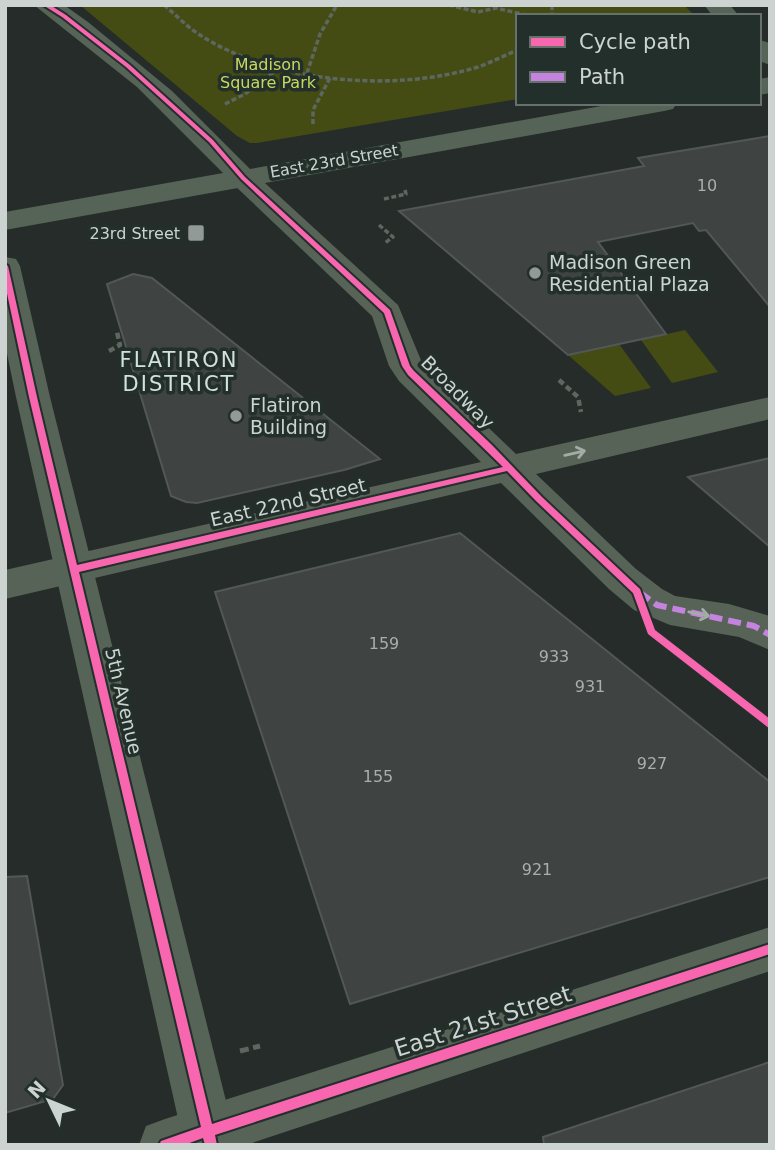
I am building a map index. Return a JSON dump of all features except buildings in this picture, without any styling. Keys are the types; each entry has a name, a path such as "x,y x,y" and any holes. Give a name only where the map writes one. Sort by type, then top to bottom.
{"main road":[{"path":"46,5 128,66 211,141 243,178"},
{"name":"East 23rd Street","path":"5,221 653,105"},
{"name":"5th Avenue","path":"5,266 33,397 76,569 195,1140"}],"street":[{"name":"Broadway","path":"243,178 387,312 411,373 637,591 657,605 754,626 770,635"},
{"name":"East 22nd Street","path":"5,585 770,408"},
{"name":"East 21st Street","path":"195,1140 770,949"}],"path":[{"path":"164,5 185,26 232,52 279,68 307,73 381,80 435,76 491,62 516,51"},
{"path":"307,73 320,34 337,5"},
{"path":"449,5 478,12 504,9 523,14"},
{"path":"225,104 245,94 279,68"},
{"path":"313,124 313,110 331,76"},
{"path":"384,199 403,196 407,193 405,190"},
{"path":"379,225 393,237 385,243"},
{"path":"110,351 120,345 117,331"},
{"path":"559,380 579,397 583,405 581,412"},
{"path":"230,1054 260,1046"}],"green space":[{"name":"Madison Square Park","path":"80,5 684,5 693,14 516,14 516,99 257,143 250,143 237,136"},
{"path":"685,330 718,372 672,383 641,340"},
{"path":"619,344 651,388 615,396 568,355"}],"marked path":[{"path":"639,592 657,605 754,626 770,635"}],"cycle path":[{"path":"46,5 128,66 211,141 243,178 387,312 411,373 637,591 651,632 770,725"},
{"path":"5,266 33,397 211,1145"},
{"path":"76,569 509,468"},
{"path":"165,1145 770,949"}],"place":[{"name":"23rd Street","path":"196,233"},
{"name":"Madison Green Residential Plaza","path":"535,273"},
{"name":"Flatiron Building","path":"236,416"}],"district":[{"name":"FLATIRON DISTRICT","path":"179,372"}]}
